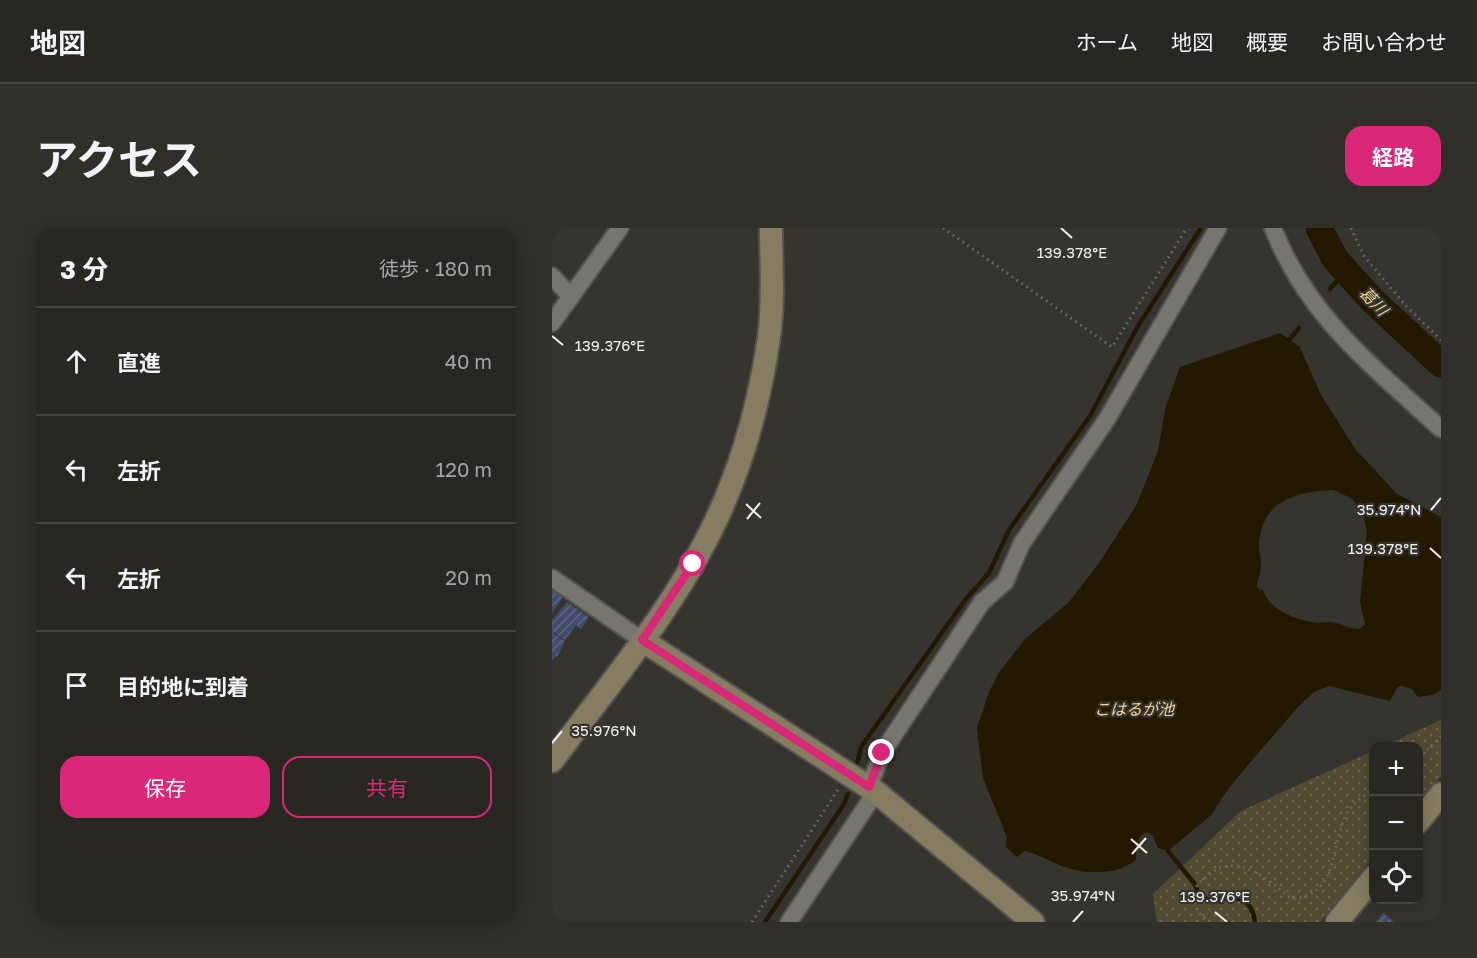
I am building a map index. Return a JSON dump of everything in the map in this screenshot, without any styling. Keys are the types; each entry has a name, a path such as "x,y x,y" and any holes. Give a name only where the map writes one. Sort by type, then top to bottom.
{"street":[{"path":"552,323 620,228"},
{"path":"552,761 642,640 693,564 725,500 756,409 769,335 772,289 771,228"},
{"path":"789,922 872,789 882,753 982,602 1005,582 1022,543 1107,419 1218,228"},
{"path":"1273,228 1299,282 1320,313 1342,338 1441,429"},
{"path":"552,276 571,297"},
{"path":"552,578 642,640 872,789 1033,922"},
{"path":"1423,817 1441,794"},
{"path":"1337,922 1369,883"}],"path":[{"path":"943,228 1112,347 1187,228"},
{"path":"1351,228 1364,256 1406,306 1441,340"},
{"path":"1423,754 1441,737"},
{"path":"752,922 848,774"},
{"path":"1210,922 1195,909 1193,895 1200,881 1220,868 1229,866 1242,868 1258,874 1291,898 1302,897 1321,886 1330,869 1343,822 1349,810 1369,793"}],"shaded area":[{"path":"1441,720 1441,776 1423,798 1423,742 1393,742"},
{"path":"1369,753 1369,862 1320,922 1157,922 1153,894 1241,811"}],"water":[{"name":"こはるが池","path":"1280,333 1300,347 1321,395 1356,450 1397,494 1441,517 1441,690 1432,695 1418,697 1412,689 1401,686 1397,688 1390,701 1329,686 1314,692 1253,759 1228,789 1211,815 1168,851 1158,848 1153,836 1148,832 1138,840 1136,860 1111,871 1073,870 1025,851 1017,857 1006,847 1007,837 983,778 977,728 989,692 998,674 1024,640 1069,602 1099,563 1136,506 1158,451 1165,409 1180,367","holes":["1333,490 1351,498 1363,513 1367,531 1360,602 1365,624 1359,629 1334,622 1317,623 1301,620 1278,609 1271,604 1263,590 1257,588 1261,566 1259,543 1267,516 1284,501 1307,493"]}],"building":[{"path":"552,589 563,597 552,613"},
{"path":"567,602 589,617 581,629 576,625 565,640 552,631 552,620"},
{"path":"552,632 565,641 557,657 555,656 552,660"},
{"path":"1383,913 1394,922 1376,922"}],"waterway":[{"path":"857,764 861,747 965,600 989,573 1009,530 1090,416 1138,326 1201,228"},
{"name":"葛川","path":"1319,228 1335,259 1374,302 1441,364"},
{"path":"1330,289 1346,271"},
{"path":"1289,340 1299,328"},
{"path":"765,922 844,804 848,794"},
{"path":"1168,851 1194,883 1201,898 1242,900 1248,904 1255,922"}],"route":[{"path":"693,564 642,640 869,787 882,753"}]}
